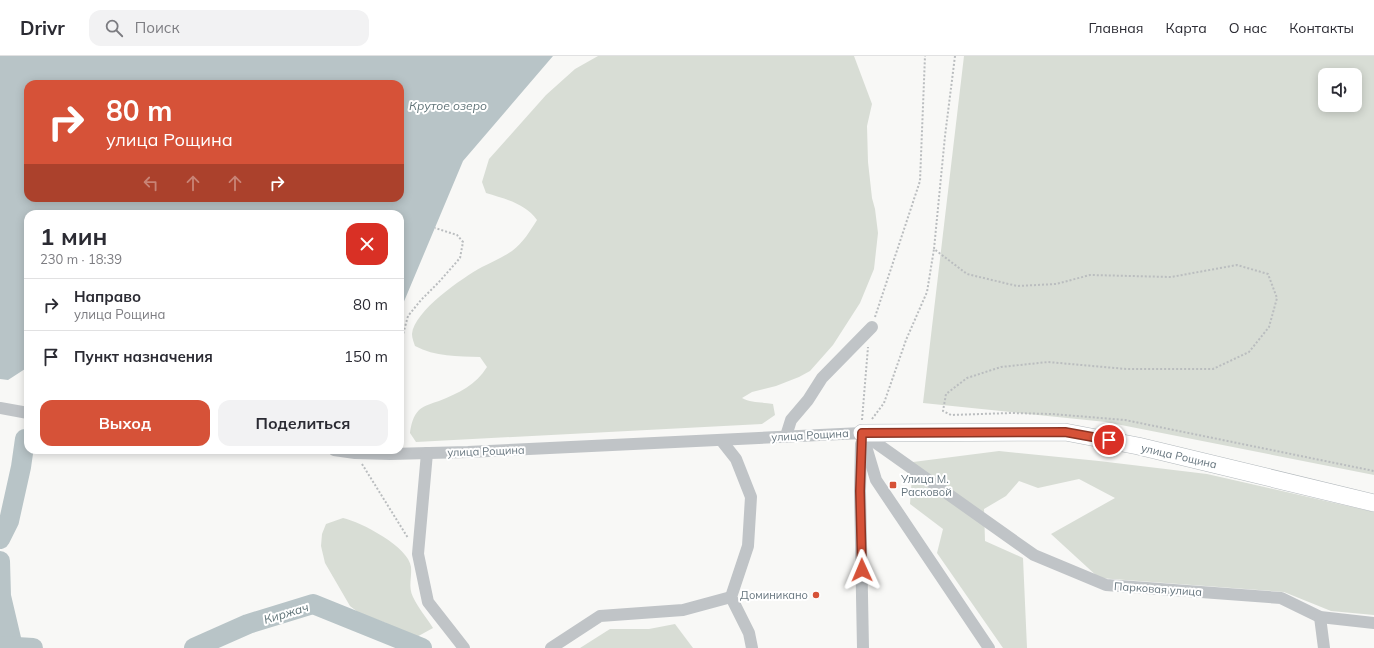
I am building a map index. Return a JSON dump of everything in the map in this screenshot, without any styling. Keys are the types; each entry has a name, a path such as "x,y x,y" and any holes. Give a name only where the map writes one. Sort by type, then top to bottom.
{"street":[{"path":"786,436 791,420 808,400 822,378 872,327"},
{"path":"0,408 24,412"},
{"name":"улица Рощина","path":"404,453 862,433 1065,432 1138,446 1374,503"},
{"path":"862,433 876,480 989,648"},
{"path":"862,433 860,491 863,648"},
{"name":"Парковая улица","path":"862,433 1034,555 1106,585 1281,598 1320,617 1374,623"},
{"path":"721,440 736,460 751,497 748,546 731,597 749,633 752,648"},
{"path":"427,453 418,554 428,602 464,648"},
{"path":"860,491 867,482 876,480"},
{"path":"551,648 600,616 683,610 731,597"},
{"path":"1320,617 1324,648"}],"path":[{"path":"862,433 869,336 920,181 925,56"},
{"path":"862,433 884,403 906,340 927,292 934,249 945,136 955,56"},
{"path":"404,330 408,316 460,258 463,242 457,235 435,228"},
{"path":"934,249 968,274 1017,286 1056,284 1090,275 1171,278 1237,265 1268,274 1277,298 1269,327 1249,352 1213,370 1126,369 1048,362 1001,367 967,378 946,394 943,411 951,415 1011,413 1052,414 1125,420 1374,471"},
{"path":"356,454 418,554"}],"shaded area":[{"path":"598,56 854,56 872,104 867,126 868,162 878,233 874,269 860,303 833,345 810,371 776,386 752,392 742,398 753,402 773,404 775,415 762,424 416,442 410,433 415,415 419,410 426,405 446,398 466,388 478,379 487,367 480,357 439,354 423,350 415,346 412,334 415,325 421,315 440,296 473,272 516,248 526,237 537,220 527,209 514,202 486,193 482,182 489,159 546,95 575,69"},
{"path":"964,56 1374,56 1374,475 1106,422 923,403"},
{"path":"999,451 1207,474 1374,512 1374,615 1331,611 1284,592 1099,578 1051,534 1115,498 1079,479 1038,488 1019,481 1006,496 984,509 985,541 1023,558 1027,648 1003,648 937,553 943,529 910,504 913,462"},
{"path":"343,518 351,520 383,536 402,551 408,559 411,567 410,586 413,597 433,628 413,639 386,623 359,613 350,606 325,563 321,546 322,534 326,524"},
{"path":"675,624 693,648 580,648 610,629 649,629"}],"water":[{"name":"Крутое озеро","path":"0,56 553,56 463,161 404,301 404,210 24,210 24,370 8,380 0,379"}],"waterway":[{"path":"0,539 9,521 24,446"},
{"path":"0,561 1,596 13,647"},
{"name":"Киржач","path":"194,648 248,624 313,604 422,648"},
{"name":"Киржач","path":"0,646 33,648"}],"place":[{"name":"Улица М. Расковой","path":"893,485"},
{"name":"Доминикано","path":"816,595"}],"route":[{"path":"862,570 860,491 862,433 1065,432 1109,440"}]}
